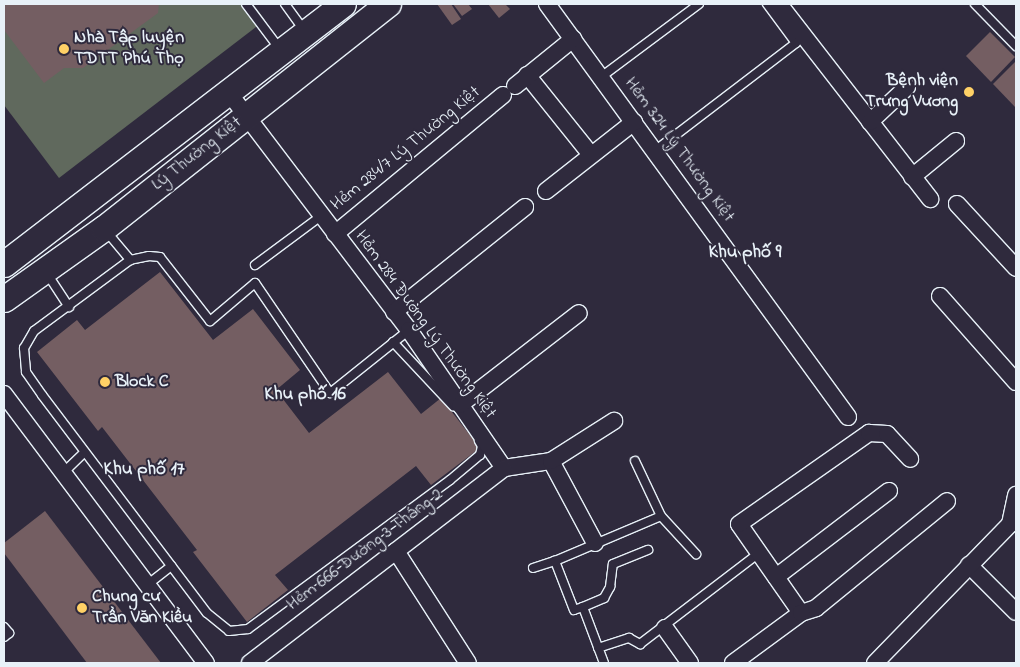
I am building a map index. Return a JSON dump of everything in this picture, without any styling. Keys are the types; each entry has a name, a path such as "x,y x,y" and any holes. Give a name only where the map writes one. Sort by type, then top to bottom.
{"main road":[{"name":"Lý Thường Kiệt","path":"4,264 343,4"},
{"name":"Lý Thường Kiệt","path":"4,299 104,228 388,4"}],"street":[{"name":"Hẻm 324 Lý Thường Kiệt","path":"547,4 656,150 848,417"},
{"path":"780,4 930,199"},
{"name":"Hẻm 284/7 Lý Thường Kiệt","path":"335,234 573,39"},
{"path":"515,86 591,155"},
{"path":"870,122 907,87"},
{"name":"Hẻm 284 Đường Lý Thường Kiệt","path":"229,93 409,330 504,468"},
{"path":"546,191 634,122"},
{"path":"912,177 956,141"},
{"path":"957,204 1016,268"},
{"path":"394,312 524,207"},
{"path":"940,296 1016,382"},
{"path":"460,406 579,313"},
{"path":"4,394 206,663"},
{"path":"504,468 551,461 614,421"},
{"path":"801,613 739,524 869,433 887,434 910,459"},
{"path":"551,461 595,543"},
{"name":"Hẻm 666 Đường 3 Tháng 2","path":"250,663 504,468"},
{"path":"776,577 889,491"},
{"path":"875,663 1010,524 1016,495"},
{"path":"743,660 801,613 816,608 947,501"},
{"path":"396,551 468,663"},
{"path":"969,565 1016,612"},
{"path":"665,628 690,663"}],"lane":[{"path":"246,4 281,52"},
{"path":"285,4 306,32"},
{"path":"601,77 699,4"},
{"path":"656,150 796,43 767,4"},
{"path":"975,4 1016,46"},
{"path":"255,265 321,216"},
{"path":"104,228 130,260"},
{"path":"393,342 451,404 482,446 480,454 248,629 229,631 207,613 26,372 24,348 34,332 130,260 149,256 160,257 210,320 255,283 330,393 393,342 409,330"},
{"path":"45,270 69,307"},
{"path":"63,473 85,452"},
{"path":"635,461 661,516 696,554"},
{"path":"533,568 661,516"},
{"path":"554,561 574,610 604,598 610,586 613,564 648,550"},
{"path":"598,648 628,638 640,644 665,628 759,553"},
{"path":"147,585 171,566"},
{"path":"583,607 604,663"},
{"path":"4,627 9,633 4,637"}],"green space":[{"path":"4,4 253,4 265,20 59,178 4,105"}],"building":[{"name":"Nhà Tập luyện TDTT Phú Thọ","path":"4,4 159,4 158,13 83,68 64,68 44,83 4,30"},
{"path":"437,4 451,4 461,19 452,25"},
{"path":"453,4 468,4 472,9 462,16"},
{"path":"488,4 505,4 510,9 499,18"},
{"path":"990,32 1015,57 991,82 966,56"},
{"path":"1016,61 1016,108 993,84"},
{"path":"160,272 213,340 253,309 300,370 276,390 309,433 388,372 421,414 441,398 480,448 431,485 416,466 275,575 288,590 247,622 193,552 197,550 102,427 98,431 37,352 77,320 85,330"},
{"name":"Chung cư Trần Văn Kiều","path":"45,511 161,663 87,663 4,553 4,543"}],"place":[{"name":"Nhà Tập luyện TDTT Phú Thọ","path":"64,49"},
{"name":"Bệnh viện Trưng Vương","path":"969,92"},
{"name":"Block C","path":"105,382"},
{"name":"Chung cư Trần Văn Kiều","path":"82,608"}],"district":[{"name":"Khu phố 9","path":"745,253"},
{"name":"Khu phố 16","path":"305,395"},
{"name":"Khu phố 17","path":"144,470"}]}
